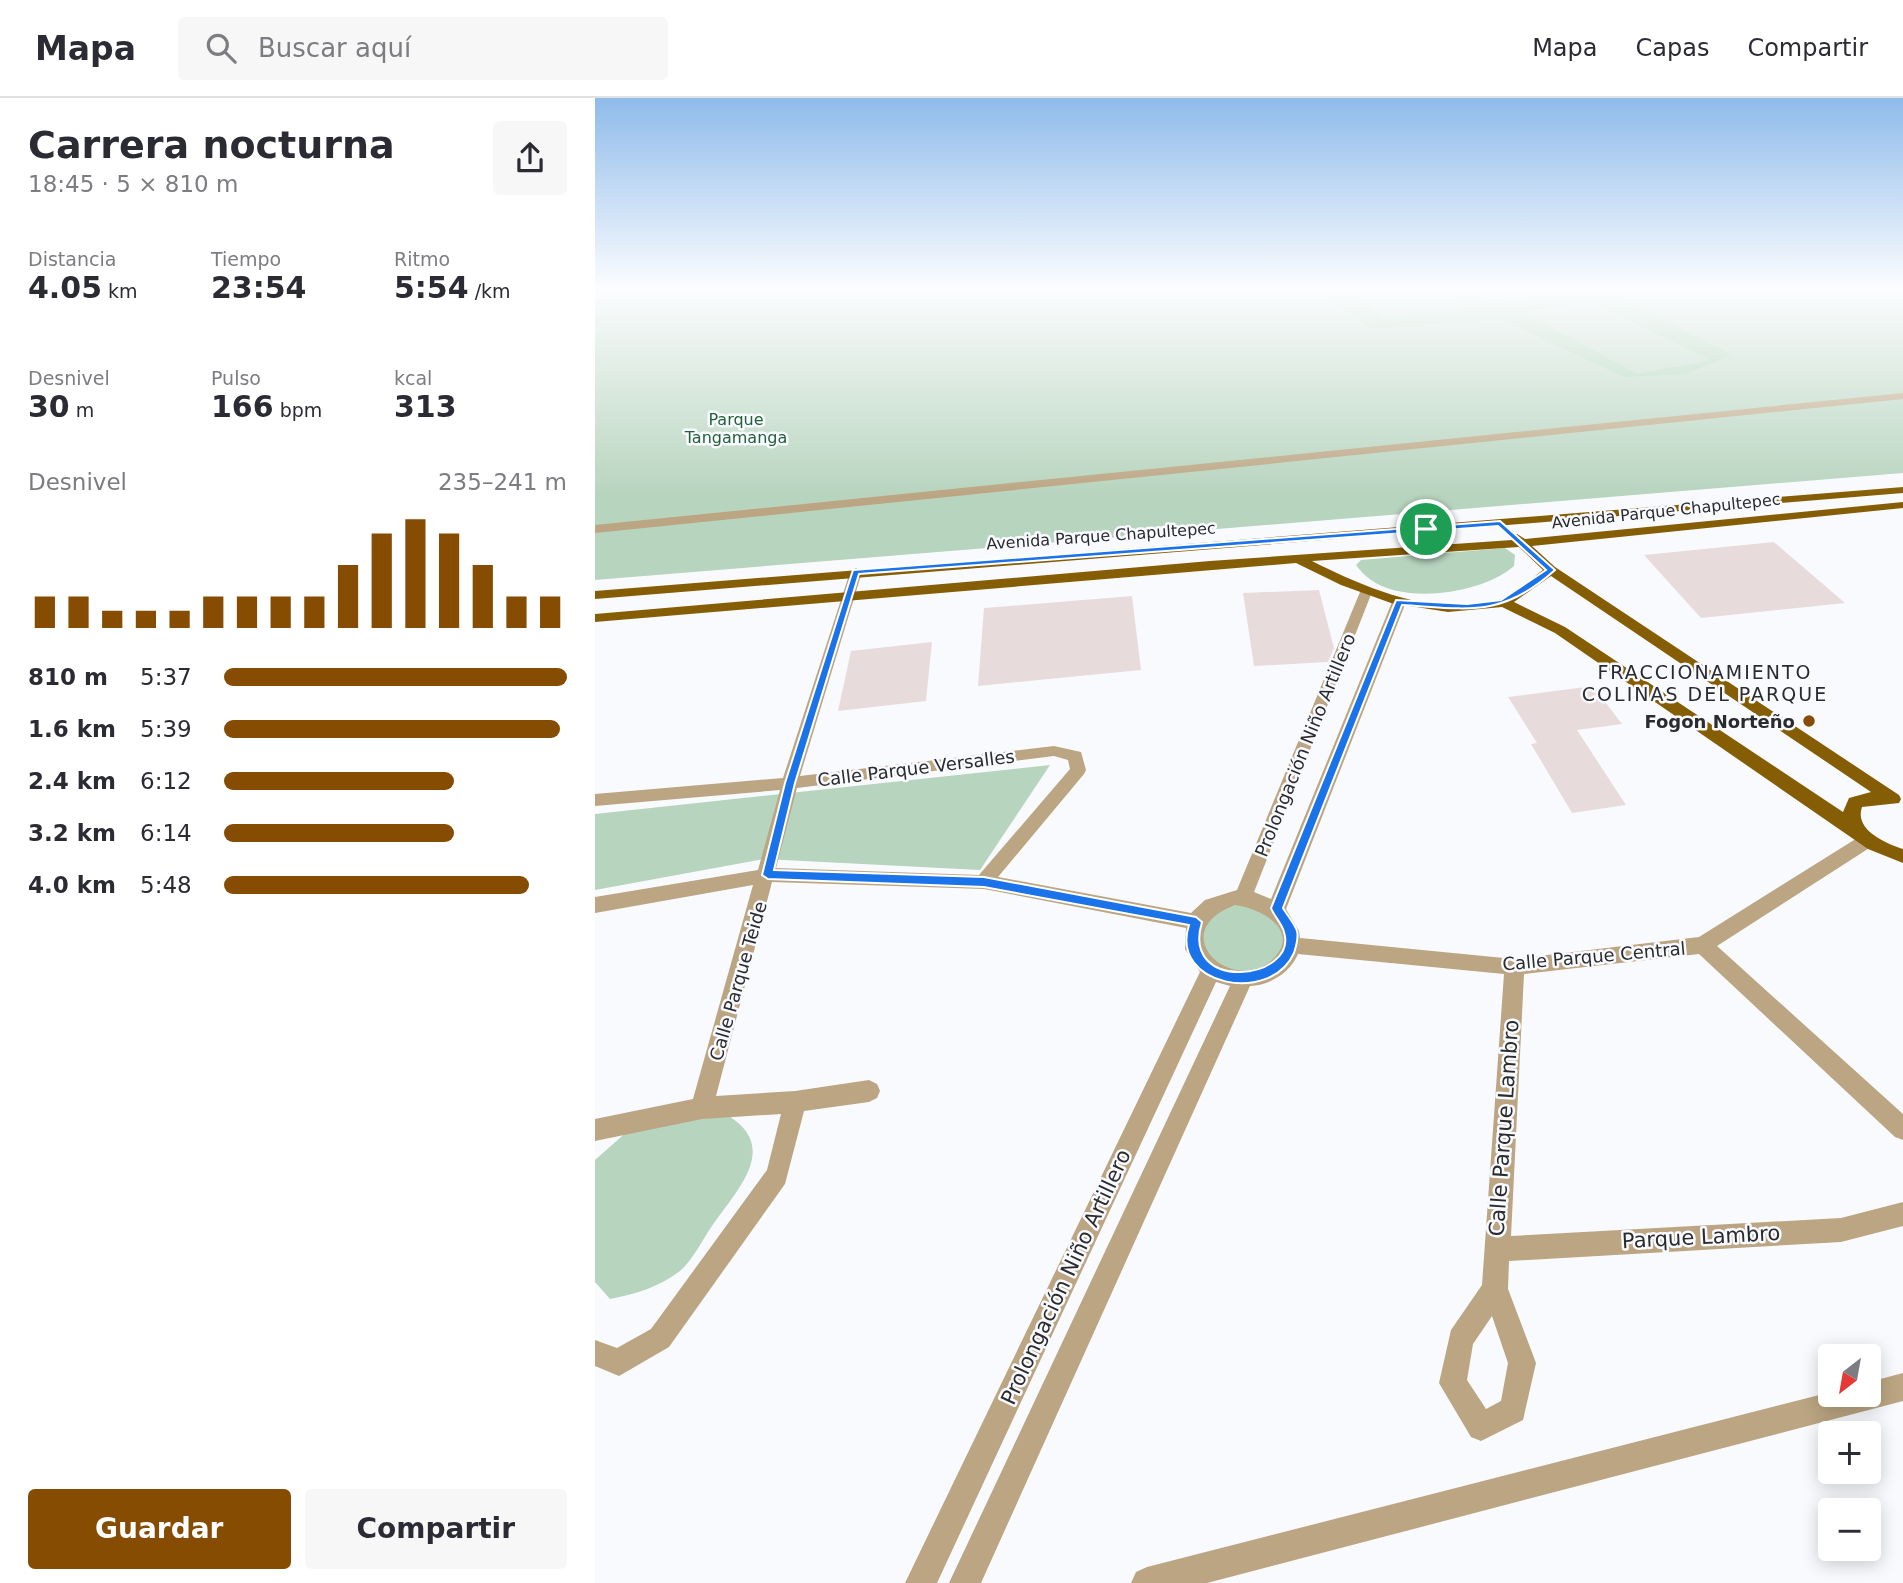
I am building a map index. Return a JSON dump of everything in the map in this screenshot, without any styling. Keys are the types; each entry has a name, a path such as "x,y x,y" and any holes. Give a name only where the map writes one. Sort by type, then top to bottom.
{"main road":[{"name":"Avenida Parque Chapultepec","path":"595,595 1903,490"},
{"name":"Avenida Parque Chapultepec","path":"595,618 1297,558 1522,543 1903,505"},
{"path":"1500,523 1551,570 1898,801"},
{"path":"1278,540 1297,558 1366,592 1399,602 1467,607 1503,602 1551,570"},
{"path":"1503,602 1560,630 1903,864"},
{"path":"1898,801 1878,797 1855,802 1850,810 1851,819 1870,840 1903,856"}],"street":[{"path":"595,529 1903,396"},
{"name":"Calle Parque Teide","path":"702,1108 768,875 790,783 846,595 856,572"},
{"name":"Prolongación Niño Artillero","path":"1243,897 1366,592"},
{"name":"Prolongación Niño Artillero","path":"1277,908 1399,602"},
{"name":"Calle Parque Versalles","path":"595,800 790,783 1053,751 1075,756 1078,770 984,882"},
{"name":"Calle Parque Central","path":"1291,945 1514,967 1703,946 1870,840"},
{"path":"595,905 768,875 984,882 1196,922"},
{"path":"1243,897 1255,898 1277,908 1291,932 1291,945 1285,958 1274,969 1243,979 1211,971 1193,948 1192,934 1196,922 1215,903 1243,897"},
{"path":"1703,946 1903,1129"},
{"name":"Calle Parque Lambro","path":"1495,1289 1514,967"},
{"name":"Prolongación Niño Artillero","path":"921,1583 1211,971"},
{"name":"Prolongación Niño Artillero","path":"965,1583 1243,979"},
{"path":"595,1130 702,1108 795,1102 869,1091"},
{"path":"595,1353 619,1362 660,1338 776,1176 795,1102"},
{"name":"Parque Lambro","path":"1497,1249 1841,1230 1903,1214"},
{"path":"1147,1583 1903,1387"}],"green space":[{"name":"Parque Tangamanga","path":"595,357 1903,357 1903,473 595,580"},
{"path":"1582,357 1606,357 1637,374 1712,360 1706,357 1726,357 1685,374 1624,377"},
{"path":"1505,548 1515,555 1514,566 1484,583 1444,592 1424,594 1386,588 1369,578 1356,565 1361,560"},
{"path":"1050,765 980,870 764,859 595,890 595,814"},
{"path":"1267,902 1291,945 1260,976 1211,971 1196,922 1215,903"},
{"path":"727,1115 743,1127 751,1141 753,1155 742,1183 680,1271 647,1289 610,1299 595,1282 595,1160 630,1129"}],"building":[{"path":"1774,542 1845,603 1701,618 1644,555"},
{"path":"1319,590 1334,648 1328,662 1254,666 1243,593"},
{"path":"1132,596 1141,670 978,686 984,608"},
{"path":"932,642 926,701 838,711 851,651"},
{"path":"1593,686 1622,724 1577,730 1626,805 1572,813 1531,744 1537,743 1508,697"}],"place":[{"name":"Fogon Norteño","path":"1809,721"}],"district":[{"name":"FRACCIONAMIENTO COLINAS DEL PARQUE","path":"1705,683"}],"route":[{"path":"1500,523 1551,570 1503,602 1467,607 1399,602 1277,908 1286,919 1291,932 1291,945 1285,958 1274,969 1260,976 1243,979 1226,977 1211,971 1193,948 1192,934 1196,922 1054,895 984,882 768,875 790,783 846,595 856,572 1426,529 1500,523"}]}
